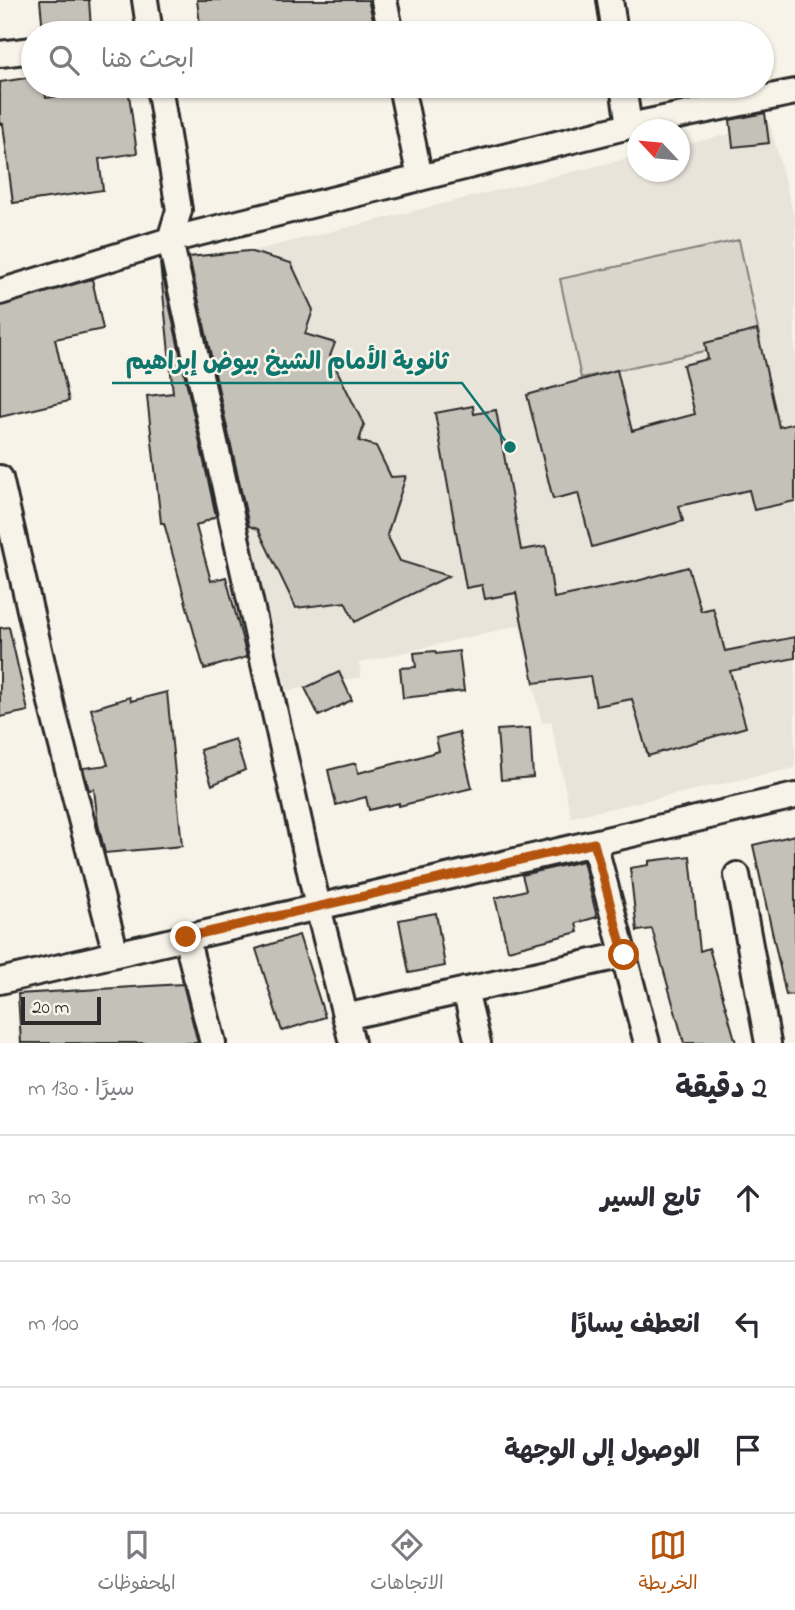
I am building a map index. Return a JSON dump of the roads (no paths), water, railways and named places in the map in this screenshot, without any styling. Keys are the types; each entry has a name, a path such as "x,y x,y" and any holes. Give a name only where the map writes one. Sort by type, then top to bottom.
{"street":[{"path":"145,0 148,21"},
{"path":"384,0 388,21"},
{"path":"610,0 613,21"},
{"path":"0,54 21,51"},
{"path":"774,96 795,92"},
{"path":"161,98 179,210 170,240 318,906 352,1043"},
{"path":"403,98 420,178"},
{"path":"625,98 628,119"},
{"path":"663,119 766,98"},
{"path":"0,292 170,240 627,126"},
{"path":"0,478 53,711 116,954"},
{"path":"0,981 795,796"},
{"path":"594,843 647,1043"},
{"path":"737,875 768,1043"},
{"path":"186,937 213,1043"},
{"path":"345,1017 624,955"},
{"path":"464,990 478,1043"}],"place":[{"name":"ثانوية الأمام الشيخ بيوض إبراهيم","path":"510,447"}]}
